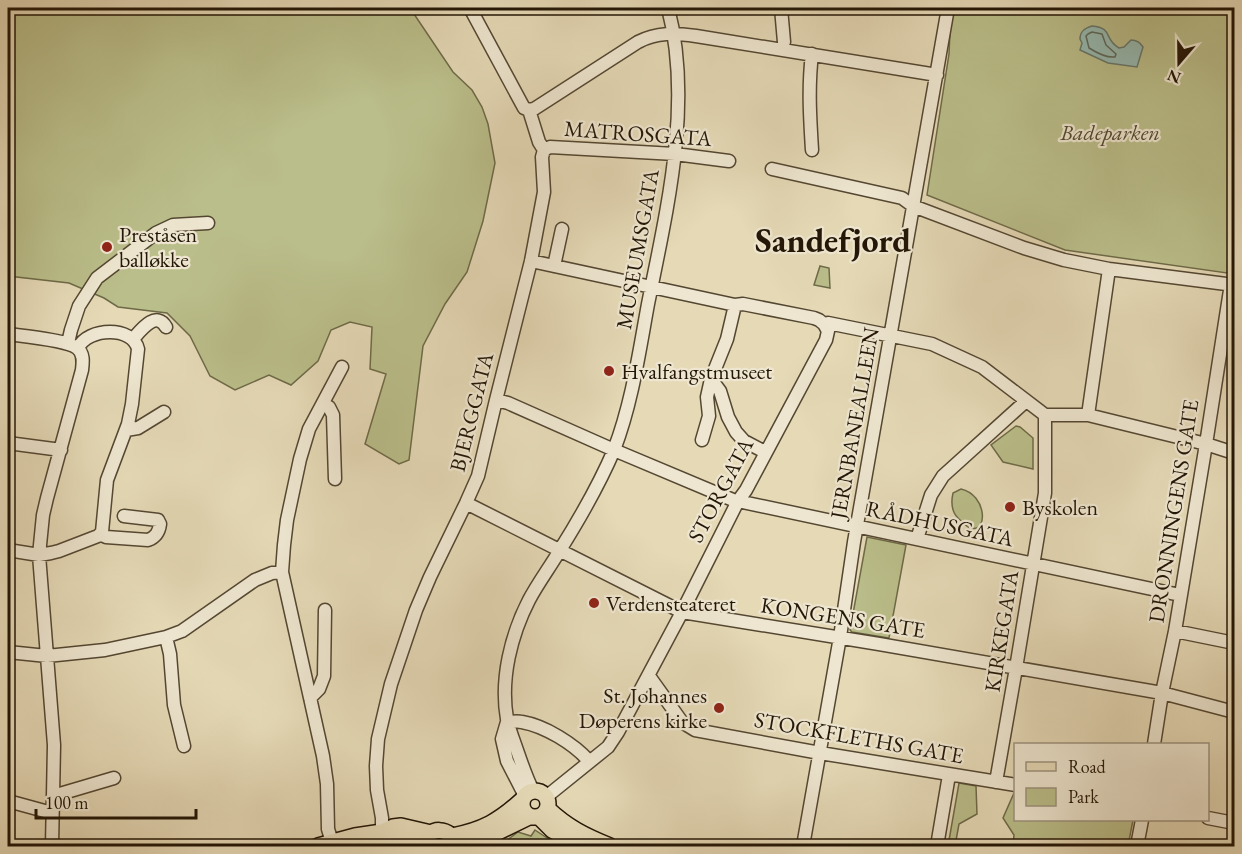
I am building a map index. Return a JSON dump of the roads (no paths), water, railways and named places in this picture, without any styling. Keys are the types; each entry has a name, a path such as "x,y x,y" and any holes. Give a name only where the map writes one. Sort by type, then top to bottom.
{"main road":[{"path":"325,844 356,841 401,826 425,842 442,831 454,841 488,826 507,813 534,804"},
{"path":"469,846 534,804"},
{"path":"534,804 552,830 583,846"},
{"path":"534,804 585,836 610,846"}],"street":[{"name":"BJERGGATA","path":"382,832 377,790 378,739 392,684 416,610 478,476 531,261 544,192 542,157 544,150 529,110 524,108 470,8"},
{"name":"MUSEUMSGATA","path":"534,804 507,722 506,671 514,638 530,599 591,497 614,450 631,396 675,154 678,113 676,54 668,8"},
{"path":"781,8 784,42"},
{"name":"JERNBANEALLEEN","path":"803,846 948,8"},
{"path":"529,110 638,42 650,36 674,33 937,75"},
{"path":"812,54 809,104 812,150"},
{"name":"MATROSGATA","path":"544,150 550,147 675,154 729,161"},
{"path":"772,169 902,198 913,206 1023,248 1064,260 1109,269 1233,284"},
{"path":"52,846 54,744 39,555 43,514 82,370 83,358 73,346 70,330 80,306 97,278 156,233 172,225 208,223"},
{"path":"554,266 562,229"},
{"path":"531,261 735,305 743,304 814,318 824,324 932,344 982,367 1045,415 1088,415 1234,453"},
{"path":"1088,415 1109,269"},
{"name":"DRONNINGENS GATE","path":"1154,743 1233,284"},
{"path":"702,440 709,416 707,397 711,379 727,339 735,305"},
{"path":"133,339 151,321 161,321 165,327"},
{"name":"STORGATA","path":"589,761 608,747 649,676 738,501 826,340 828,331 824,324"},
{"path":"8,334 73,346 93,334 106,332 120,333 133,339 136,343 138,349 132,404 126,430 107,480 100,534"},
{"path":"325,844 328,829 327,784 323,756 282,572 287,520 300,459 309,429 342,367"},
{"path":"711,379 720,391 728,417 736,432 744,441 765,452"},
{"name":"RÅDHUSGATA","path":"496,400 738,501 1180,595"},
{"path":"917,539 931,495 942,476 1026,401"},
{"path":"323,404 329,407 333,415 335,479"},
{"path":"126,430 138,428 164,412"},
{"name":"KIRKEGATA","path":"996,782 1045,493 1045,415"},
{"path":"8,443 60,450"},
{"name":"KONGENS GATE","path":"466,503 682,612 1162,693 1234,712"},
{"path":"8,550 39,555 59,551 100,534 106,537 148,540 158,534 160,524 158,520 124,516"},
{"path":"8,652 47,656 105,650 166,637 182,631 255,580 272,573 282,572"},
{"path":"310,698 319,690 324,676 325,610"},
{"path":"1175,631 1234,643"},
{"path":"166,637 170,654 174,705 183,746"},
{"name":"STOCKFLETHS GATE","path":"649,676 682,722 695,730 1014,785"},
{"path":"507,722 522,722 558,736 589,761 557,789 534,804"},
{"path":"937,846 949,775"},
{"path":"53,796 114,778"},
{"path":"8,801 52,813"},
{"path":"1209,818 1234,823"},
{"path":"1137,846 1142,821"}],"water":[{"path":"1092,26 1106,31 1114,45 1119,48 1124,47 1131,40 1137,41 1143,47 1137,67 1108,63 1080,50 1082,32"}],"tunnel":[{"path":"1232,598 1234,587"}],"place":[{"name":"Preståsen balløkke","path":"107,247"},
{"name":"Hvalfangstmuseet","path":"609,371"},
{"name":"Byskolen","path":"1010,507"},
{"name":"Verdensteateret","path":"594,603"},
{"name":"St. Johannes Døperens kirke","path":"719,708"}],"district":[{"name":"Sandefjord","path":"833,240"}],"park label":[{"name":"Badeparken","path":"1110,132"}]}
